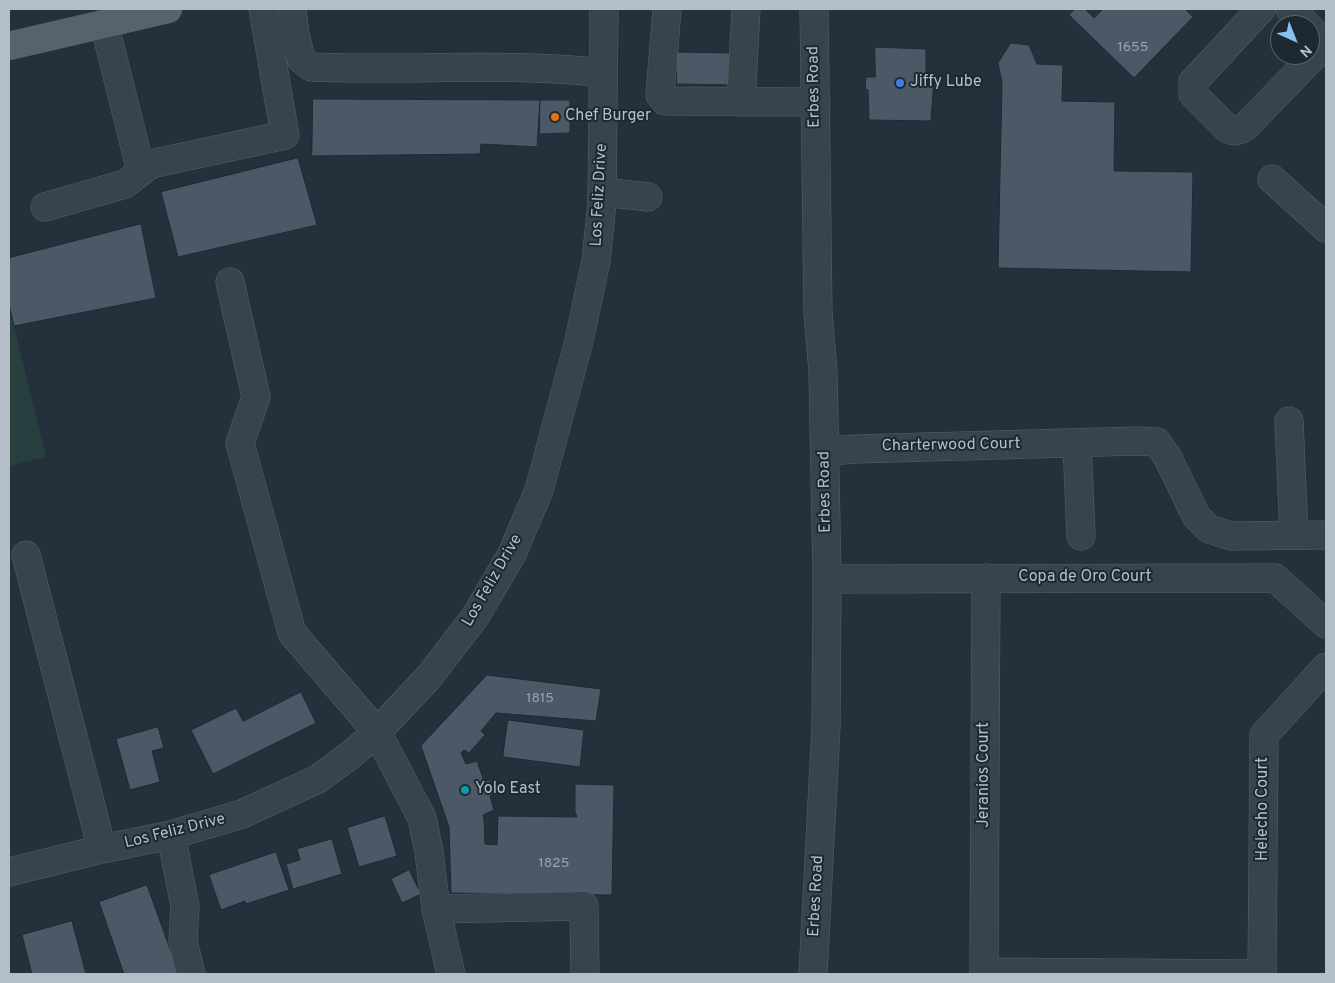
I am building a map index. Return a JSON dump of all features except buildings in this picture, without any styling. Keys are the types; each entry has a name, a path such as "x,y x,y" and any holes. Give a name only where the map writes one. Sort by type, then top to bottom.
{"main road":[{"path":"9,46 157,10"}],"street":[{"path":"45,207 125,184 151,164 285,135 263,9"},
{"path":"292,9 301,59 311,67 492,67 603,73"},
{"name":"Los Feliz Drive","path":"9,872 171,835 242,814 318,779 354,753 377,732 428,678 475,617 512,554 538,490 578,345 596,261 602,192 604,9"},
{"path":"668,9 660,95 665,101 816,102"},
{"path":"742,102 746,9"},
{"name":"Erbes Road","path":"813,974 826,727 827,579 826,451 823,371 818,313 814,9"},
{"path":"1261,9 1193,82 1193,94 1228,128 1234,131 1244,128 1305,65"},
{"path":"104,23 141,171"},
{"path":"1272,179 1326,228"},
{"path":"602,192 648,197"},
{"path":"230,282 256,398 240,443 292,633 377,732 422,818 429,852 436,909 451,974"},
{"path":"1289,421 1294,535"},
{"name":"Charterwood Court","path":"826,451 857,448 1156,442 1168,458 1196,516 1209,529 1231,536 1326,535"},
{"path":"1077,443 1081,536"},
{"path":"26,555 102,850"},
{"name":"Jeranios Court","path":"986,578 984,972 1256,974"},
{"name":"Copa de Oro Court","path":"827,579 1275,578 1326,624"},
{"name":"Helecho Court","path":"1262,974 1264,735 1326,667"},
{"path":"171,835 185,906 183,941 191,974"},
{"path":"436,909 584,906 585,974"}],"green space":[{"path":"9,305 46,457 9,466"}],"place":[{"name":"Jiffy Lube","path":"900,83"},
{"name":"Chef Burger","path":"555,117"},
{"name":"Yolo East","path":"465,790"}]}
